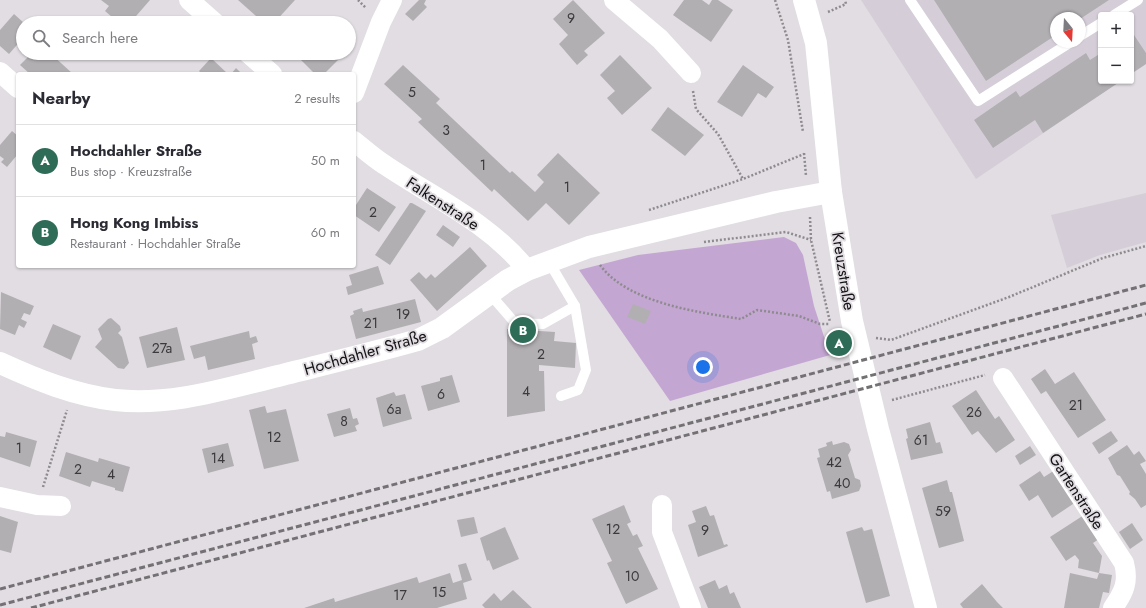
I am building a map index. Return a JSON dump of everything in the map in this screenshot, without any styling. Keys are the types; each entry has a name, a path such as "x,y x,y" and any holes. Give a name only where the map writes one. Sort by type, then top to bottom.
{"main road":[{"name":"Kreuzstraße","path":"804,0 816,44 830,192 852,321 876,423 926,608"},
{"name":"Hochdahler Straße","path":"0,363 32,378 73,392 114,400 154,401 198,396 418,340 442,328 508,280 527,270 589,246 781,201 830,192"}],"street":[{"path":"189,0 207,16"},
{"path":"356,88 381,22 392,0"},
{"path":"614,0 660,39 691,73"},
{"path":"256,60 270,72"},
{"path":"0,72 16,86"},
{"name":"Falkenstraße","path":"356,143 384,165 460,212 495,237 517,257 527,270"},
{"name":"Gartenstraße","path":"1003,378 1124,563 1128,577 1121,596 1113,608"},
{"path":"0,497 37,505 62,506"},
{"path":"662,505 662,532 692,608"}],"lane":[{"path":"910,0 978,101 1062,48"},
{"path":"1119,12 1138,0"},
{"path":"1086,32 1098,25"},
{"path":"548,262 574,306 586,370 578,390 561,396"},
{"path":"489,293 515,323 543,324 574,306"}],"path":[{"path":"775,0 788,40 803,133"},
{"path":"691,73 696,109 718,134 743,179 804,154"},
{"path":"702,242 786,232 811,240"},
{"path":"589,246 608,276 632,292 675,306 740,319 756,310 799,316 820,324 830,324"},
{"path":"872,338 891,340 1009,296 1103,258 1146,246"},
{"path":"887,402 988,374 1003,378"},
{"path":"37,505 73,392"}],"shaded area":[{"path":"861,0 1146,0 1146,64 1134,72 1134,12 1098,12 1098,84 1116,84 976,179"},
{"path":"1146,193 1146,242 1100,255 1067,268 1051,215"},
{"path":"784,237 796,243 803,255 814,306 830,355 670,401 579,270 638,255"}],"building":[{"path":"101,0 150,0 136,16 111,16 105,11 109,6"},
{"path":"238,0 295,0 280,16 256,16"},
{"path":"419,0 426,0 424,4 427,7 413,21 405,14"},
{"path":"573,0 605,33 584,51 588,55 577,65 559,44 568,35 553,19"},
{"path":"684,0 702,0 709,5 712,0 718,0 733,10 711,42 673,15"},
{"path":"934,0 1109,0 1086,15 1086,12 1050,12 1050,39 986,81"},
{"path":"14,14 16,16 16,46 9,54 0,46 0,30"},
{"path":"1134,35 1146,53 1146,64 1134,72"},
{"path":"1086,53 1090,60 1098,55 1098,84 1116,84 1043,133 1035,120 993,148 974,120 1016,91 1020,97"},
{"path":"620,55 652,88 622,115 607,98 615,91 600,75"},
{"path":"25,60 58,60 71,72 28,72 20,65"},
{"path":"209,60 213,60 226,72 200,72 199,71"},
{"path":"301,60 338,60 326,72 313,72"},
{"path":"403,65 440,99 436,103 510,173 512,171 535,192 544,182 537,175 558,153 600,193 569,225 546,203 528,221 494,189 492,192 418,122 422,119 384,84"},
{"path":"743,65 774,87 766,98 758,93 742,117 717,102"},
{"path":"236,68 240,72 233,72"},
{"path":"668,107 704,135 685,156 651,130"},
{"path":"12,131 16,134 16,156 7,167 1,162 4,159 0,156 0,145"},
{"path":"367,188 396,207 379,232 356,216 356,205"},
{"path":"410,203 426,211 390,265 375,255"},
{"path":"443,225 460,237 453,247 436,235"},
{"path":"470,247 487,266 437,311 410,280 419,272 426,279 431,274 435,278"},
{"path":"378,266 384,284 348,295 346,287 352,285 349,275"},
{"path":"1,292 34,306 30,315 24,313 21,319 27,322 24,328 19,325 15,335 0,329"},
{"path":"415,299 421,322 356,339 350,316 354,314 353,311 362,308 363,312"},
{"path":"633,304 651,311 645,324 627,317"},
{"path":"111,318 120,326 121,330 118,333 122,337 129,363 124,369 118,368 95,347 102,339 98,329"},
{"path":"53,324 81,336 71,360 43,347"},
{"path":"177,327 185,360 147,368 139,337"},
{"path":"507,329 555,332 554,341 576,343 575,368 539,365 539,371 544,371 545,411 507,417"},
{"path":"249,331 250,338 256,336 258,342 252,344 255,359 208,370 205,356 194,359 190,346"},
{"path":"1045,369 1055,384 1074,372 1106,420 1078,438 1046,391 1041,394 1031,379"},
{"path":"452,375 460,402 428,411 421,386 440,381 440,378"},
{"path":"976,390 995,419 999,416 1015,440 996,453 978,431 972,435 952,406"},
{"path":"394,392 396,396 405,394 412,419 383,427 376,398"},
{"path":"265,406 267,413 286,409 299,461 264,469 249,410"},
{"path":"350,408 353,419 357,418 359,424 355,426 357,431 334,437 327,414"},
{"path":"930,422 936,443 940,442 943,453 911,460 906,439 908,438 906,429"},
{"path":"1111,431 1118,441 1099,454 1092,443"},
{"path":"6,432 37,441 30,467 0,457 0,436 5,437"},
{"path":"832,441 833,445 844,442 849,444 851,450 848,455 855,478 860,480 861,486 859,491 832,499 830,491 827,492 817,458 820,457 818,449 827,446 826,443"},
{"path":"228,443 234,466 208,473 202,449"},
{"path":"1127,445 1134,455 1139,451 1146,461 1140,464 1146,474 1146,505 1141,508 1135,499 1129,494 1130,492 1120,476 1117,475 1108,458"},
{"path":"1030,446 1036,455 1020,465 1015,456"},
{"path":"66,452 98,462 99,458 130,467 123,492 92,481 90,487 59,476"},
{"path":"1055,470 1076,502 1052,518 1038,495 1029,501 1019,485 1040,471 1044,477"},
{"path":"947,480 950,492 952,492 964,541 939,548 922,488"},
{"path":"624,505 631,522 627,524 633,536 637,534 643,546 638,548 658,589 626,604 607,563 612,561 592,519"},
{"path":"706,506 710,516 714,515 724,545 727,544 728,546 698,557 688,525 696,522 692,511"},
{"path":"1084,515 1099,539 1093,543 1102,556 1099,573 1078,568 1079,560 1075,555 1066,561 1050,537"},
{"path":"0,516 18,522 11,553 0,550"},
{"path":"474,517 478,533 461,537 457,520"},
{"path":"1132,523 1143,540 1130,549 1119,532"},
{"path":"505,527 519,559 493,570 489,560 487,561 480,538"},
{"path":"862,527 864,531 872,529 890,596 866,603 846,532"},
{"path":"466,563 472,580 463,583 467,599 437,608 304,608 334,598 335,602 417,577 419,583 450,573 453,583 462,580 458,565"},
{"path":"1070,573 1097,579 1099,573 1112,575 1109,593 1103,592 1099,608 1064,608"},
{"path":"715,580 719,589 727,585 730,594 734,592 741,608 708,608 699,587"},
{"path":"982,584 1003,608 963,608 960,604"},
{"path":"513,590 532,608 485,608 482,605 494,593 501,601"}],"railway":[{"path":"0,589 1146,285"},
{"path":"0,605 1146,303"},
{"path":"31,608 1146,314"}],"place":[{"name":"Hong Kong Imbiss","path":"523,330"},
{"name":"Hochdahler Straße","path":"839,343"}]}
